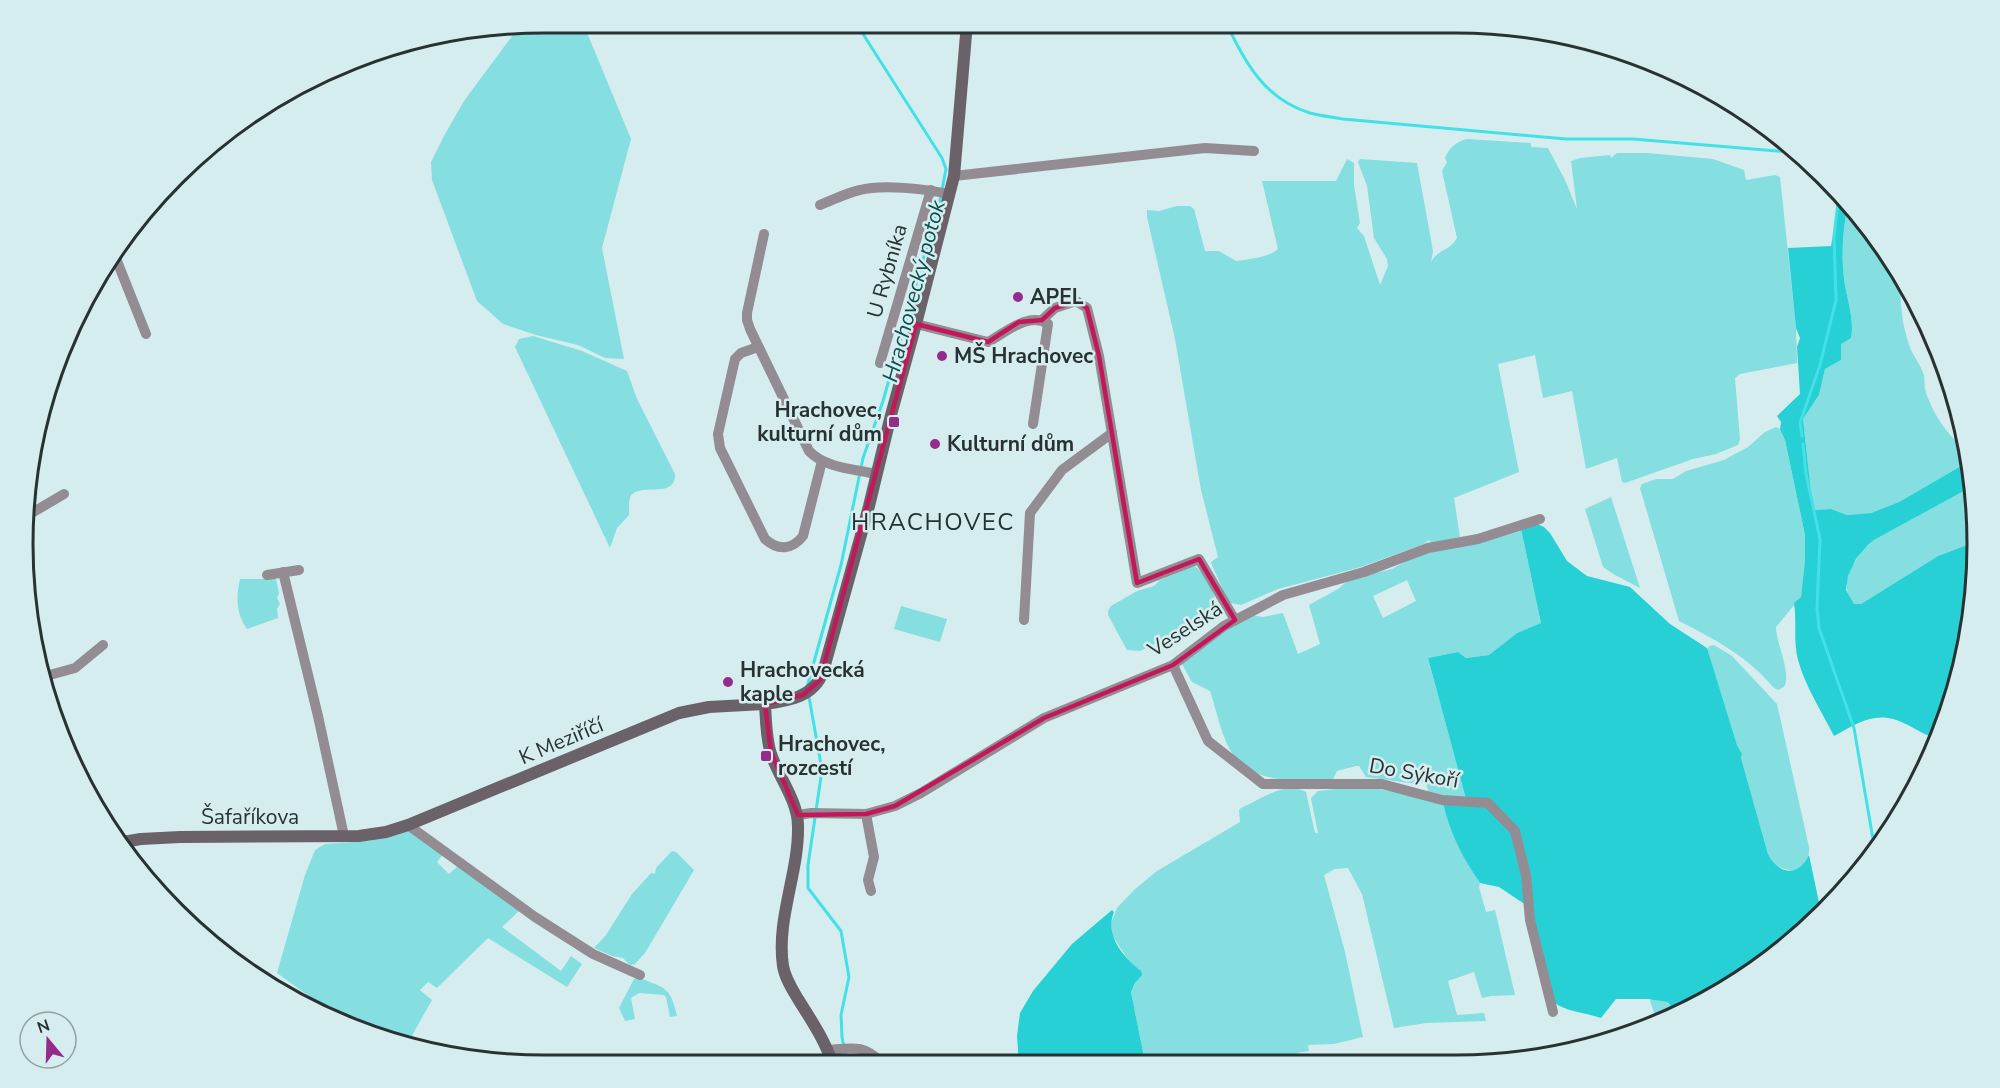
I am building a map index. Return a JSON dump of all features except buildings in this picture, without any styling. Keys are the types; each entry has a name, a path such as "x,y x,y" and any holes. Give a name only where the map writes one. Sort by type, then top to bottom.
{"street":[{"path":"764,234 747,320 758,347 809,451 822,461 871,473 916,324 940,192 954,176 966,33"},
{"path":"954,176 1205,148 1254,151"},
{"path":"820,205 860,190 880,188 940,192"},
{"name":"U Rybníka","path":"880,363 940,192"},
{"path":"118,262 146,334"},
{"path":"1042,321 1055,308 1076,301 1086,308 1099,356 1137,583 1199,559 1235,620"},
{"path":"916,324 988,342 1019,322 1042,321 1048,324 1033,424"},
{"path":"758,347 741,353 735,359 718,434 720,448 765,539 771,545 783,548 791,546 803,536 822,461"},
{"path":"1024,620 1030,513 1062,470 1112,433"},
{"name":"K Meziříčí","path":"376,834 408,825 679,713 709,707 765,704 808,692 818,683 823,672 871,473"},
{"path":"34,512 64,494"},
{"name":"Veselská","path":"798,815 866,814 895,806 921,794 1044,718 1173,665 1224,626 1283,595 1364,572 1428,548 1478,539 1540,519"},
{"path":"267,575 298,570"},
{"path":"283,572 344,836"},
{"path":"50,675 75,668 103,645"},
{"name":"Do Sýkoří","path":"1173,665 1209,741 1263,784 1382,784 1442,800 1488,803 1515,831 1526,875 1530,920 1553,1012"},
{"path":"765,704 771,752 798,815 798,856 784,916 781,945 783,968 789,983 833,1050 833,1055"},
{"path":"866,814 874,857 867,880 871,891"},
{"path":"408,825 535,917 593,954 640,975"},
{"name":"Šafaříkova","path":"129,841 180,837 376,834"},
{"path":"833,1050 862,1048 873,1055"}],"highlighted area":[{"path":"1076,301 1087,308 1099,356 1137,583 1199,559 1235,620 1173,665 1044,718 895,806 866,814 798,815 771,752 765,704 803,695 820,680 916,324 988,342 1019,322 1042,320 1055,308"}],"shaded area":[{"path":"587,33 631,139 602,248 624,359 605,358 578,345 503,324 477,301 432,180 431,162 464,101 514,34"},
{"path":"1467,139 1531,143 1531,147 1548,148 1577,209 1571,161 1580,158 1610,155 1611,158 1617,153 1647,153 1713,159 1744,170 1746,180 1775,175 1780,177 1796,328 1797,363 1740,374 1735,378 1740,439 1738,445 1625,483 1622,482 1617,458 1586,469 1572,391 1543,398 1535,355 1498,364 1519,472 1454,498 1460,537 1431,543 1429,540 1424,544 1361,567 1278,589 1241,605 1231,603 1227,599 1211,562 1218,557 1201,490 1175,339 1147,210 1159,211 1177,206 1190,206 1194,209 1205,251 1219,251 1236,261 1264,256 1278,249 1262,181 1336,181 1347,159 1354,163 1354,185 1360,223 1357,228 1364,236 1380,285 1388,266 1387,259 1374,238 1367,186 1358,162 1360,159 1417,163 1433,251 1431,262 1457,238 1442,171 1449,151 1457,143"},
{"path":"1837,204 1846,215 1843,259 1852,331 1851,338 1841,344 1841,360 1825,369 1819,395 1803,419 1813,510 1831,509 1847,515 1871,513 1899,502 1961,466 1963,477 1964,491 1868,545 1856,559 1848,576 1846,590 1854,604 1861,604 1938,556 1967,545 1963,611 1957,644 1950,676 1930,736 1897,720 1879,717 1861,722 1834,736 1805,679 1797,653 1794,603 1801,597 1805,535 1785,440 1780,429 1781,422 1777,416 1800,394 1797,347 1800,338 1796,328 1788,248 1831,246"},
{"path":"1846,215 1881,260 1901,293 1904,325 1911,350 1924,375 1925,389 1936,414 1956,441 1961,466 1899,502 1871,513 1847,515 1831,509 1813,510 1803,419 1819,395 1825,369 1841,360 1841,343 1851,338 1852,324 1844,278"},
{"path":"533,336 582,351 627,371 637,399 675,474 674,482 670,486 644,490 631,495 629,515 617,528 610,548 515,347 519,339"},
{"path":"1776,427 1780,429 1785,440 1805,535 1801,597 1776,627 1786,674 1784,687 1778,690 1742,658 1679,621 1640,488 1642,484 1656,479 1673,479 1686,471 1724,460 1748,447 1765,432"},
{"path":"1964,491 1967,545 1938,556 1861,604 1854,604 1849,596 1847,578 1855,561 1874,540"},
{"path":"1611,497 1640,588 1603,567 1585,509"},
{"path":"1537,524 1544,527 1567,561 1587,576 1630,587 1670,624 1707,648 1737,745 1742,754 1741,758 1768,854 1778,866 1789,871 1800,867 1809,855 1819,903 1793,928 1740,969 1672,1007 1668,1002 1648,999 1616,999 1601,1018 1568,1009 1551,1000 1526,905 1499,887 1480,883 1457,844 1449,825 1443,803 1466,799 1428,658 1458,652 1466,658 1489,655 1517,633 1541,623 1521,529"},
{"path":"1521,529 1541,623 1517,633 1489,655 1466,658 1458,652 1428,658 1466,799 1443,802 1457,844 1480,883 1486,912 1495,910 1515,995 1482,998 1474,972 1448,981 1457,1015 1484,1013 1486,1021 1426,1023 1394,1028 1362,894 1348,868 1335,869 1324,875 1345,952 1363,1037 1334,1044 1308,1045 1309,1051 1297,1055 1144,1055 1131,992 1141,972 1129,961 1112,935 1111,923 1117,908 1134,890 1157,871 1240,822 1239,810 1241,808 1273,792 1289,788 1306,792 1315,833 1318,833 1311,798 1318,791 1365,786 1430,799 1425,779 1422,783 1417,784 1366,777 1359,766 1337,771 1333,779 1280,779 1255,772 1244,766 1234,756 1223,733 1210,691 1192,682 1182,664 1186,658 1249,615 1263,617 1283,613 1298,654 1320,644 1309,605 1338,589 1350,579 1392,569 1416,556","holes":["1407,580 1416,601 1383,618 1373,596"]},
{"path":"1194,566 1203,574 1215,596 1216,615 1140,651 1127,650 1108,615 1111,606 1137,591 1154,586 1160,580"},
{"path":"240,579 276,579 279,593 277,598 280,604 277,609 278,618 247,629 238,605"},
{"path":"901,606 947,619 940,642 894,629"},
{"path":"1714,645 1732,656 1777,704 1809,847 1805,863 1800,868 1787,870 1780,867 1768,854 1741,758 1742,754 1737,745 1707,650 1709,646"},
{"path":"412,829 444,853 437,862 449,874 459,865 519,911 502,927 561,971 571,956 582,964 567,987 488,938 437,988 428,982 420,990 432,1000 411,1038 348,1016 318,1002 277,973 305,875 315,850 325,844 369,841"},
{"path":"672,851 676,852 694,870 645,953 635,964 630,965 623,958 594,948 606,935 632,894 651,873 655,874 656,868"},
{"path":"1112,910 1114,912 1112,929 1117,945 1142,975 1131,992 1144,1055 1018,1055 1017,1036 1020,1013 1033,991 1072,944"},
{"path":"638,977 660,986 669,993 677,1016 670,1017 664,995 639,993 631,998 635,1019 625,1021 619,1008 634,979"},
{"path":"1651,999 1668,1002 1672,1007 1655,1015"}],"waterway":[{"name":"Hrachovecký potok","path":"862,33 942,158 946,169 942,190"},
{"path":"1231,33 1249,65 1268,89 1294,107 1314,114 1343,119 1566,139 1633,139 1782,151"},
{"name":"Hrachovecký potok","path":"807,687 841,565 863,458 883,401 941,196"},
{"path":"1802,436 1800,423 1820,365 1836,300 1834,236 1838,205"},
{"path":"1803,444 1806,474 1820,539 1817,608 1819,628 1854,728 1873,839"},
{"name":"Hrachovecký potok","path":"809,697 822,770 808,865 808,888 841,931 849,977 841,1015 845,1055"}],"place":[{"name":"APEL","path":"1018,297"},
{"name":"MŠ Hrachovec","path":"942,356"},
{"name":"Hrachovec, kulturní dům","path":"894,422"},
{"name":"Kulturní dům","path":"935,444"},
{"name":"Hrachovecká kaple","path":"728,682"},
{"name":"Hrachovec, rozcestí","path":"766,756"}],"district":[{"name":"HRACHOVEC","path":"933,522"}]}
